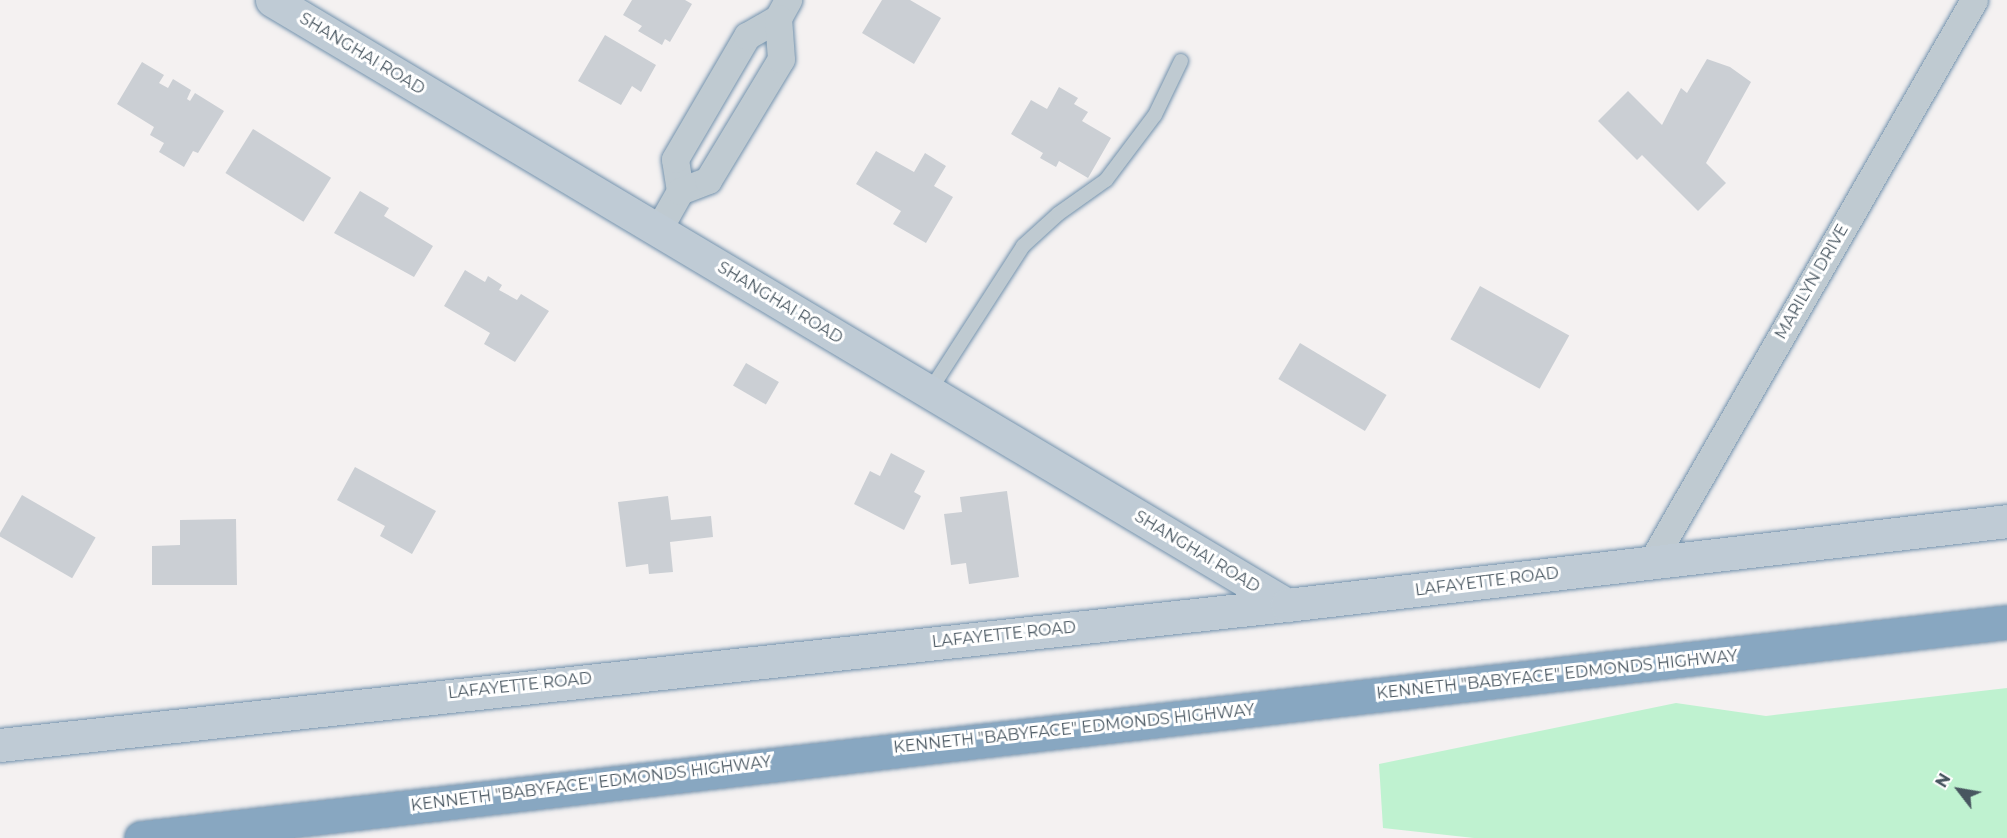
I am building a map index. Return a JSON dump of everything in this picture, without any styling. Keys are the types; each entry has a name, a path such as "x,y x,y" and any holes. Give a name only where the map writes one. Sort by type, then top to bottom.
{"highway":[{"name":"KENNETH \"BABYFACE\" EDMONDS HIGHWAY","path":"141,838 2007,622"}],"main road":[{"name":"SHANGHAI ROAD","path":"272,0 1287,606"},
{"name":"LAFAYETTE ROAD","path":"0,745 1287,606 2007,521"}],"street":[{"name":"MARILYN DRIVE","path":"1652,563 1974,0"},
{"path":"680,191 708,180 781,59 783,9"},
{"path":"658,230 680,191 675,159 747,36 783,9"}],"lane":[{"path":"929,392 1023,246 1058,214 1106,180 1155,115 1181,61"}],"green space":[{"path":"2007,688 2007,838 1474,838 1383,828 1379,764 1676,703 1766,716"}],"building":[{"path":"632,0 685,0 692,4 670,42 665,39 662,45 638,31 642,26 623,15"},
{"path":"882,0 910,0 941,18 914,64 862,33"},
{"path":"605,35 656,65 641,92 632,86 621,105 578,81"},
{"path":"1707,59 1730,67 1751,82 1706,163 1726,183 1698,211 1642,155 1637,160 1598,121 1628,91 1662,125 1681,88 1687,93"},
{"path":"142,62 164,75 159,83 168,88 173,79 191,90 187,99 190,101 195,93 224,111 198,153 193,151 184,167 159,152 164,143 150,135 154,127 117,104"},
{"path":"1059,87 1078,98 1074,104 1088,112 1082,121 1111,138 1088,178 1059,161 1056,167 1040,158 1043,153 1011,134 1031,100 1047,109"},
{"path":"253,129 331,178 303,222 225,173"},
{"path":"876,151 914,172 925,153 946,166 934,186 953,197 926,243 893,224 901,211 856,184"},
{"path":"360,191 389,208 384,216 433,246 414,277 334,233"},
{"path":"465,270 485,282 488,276 502,285 499,290 517,300 521,294 549,311 515,362 484,344 490,333 444,306"},
{"path":"1480,286 1569,335 1540,389 1450,339"},
{"path":"1300,343 1387,395 1365,431 1278,379"},
{"path":"746,363 779,382 766,405 733,386"},
{"path":"891,453 925,471 914,492 921,496 904,530 854,504 870,471 880,476"},
{"path":"355,467 436,511 412,554 380,536 385,526 337,500"},
{"path":"1007,491 1019,577 969,584 966,563 951,565 944,514 962,512 960,497"},
{"path":"22,495 96,538 72,578 0,537"},
{"path":"668,496 671,520 711,516 713,537 670,542 673,572 649,574 648,564 626,567 618,502"},
{"path":"236,519 237,585 152,585 152,546 180,545 180,520"}]}
